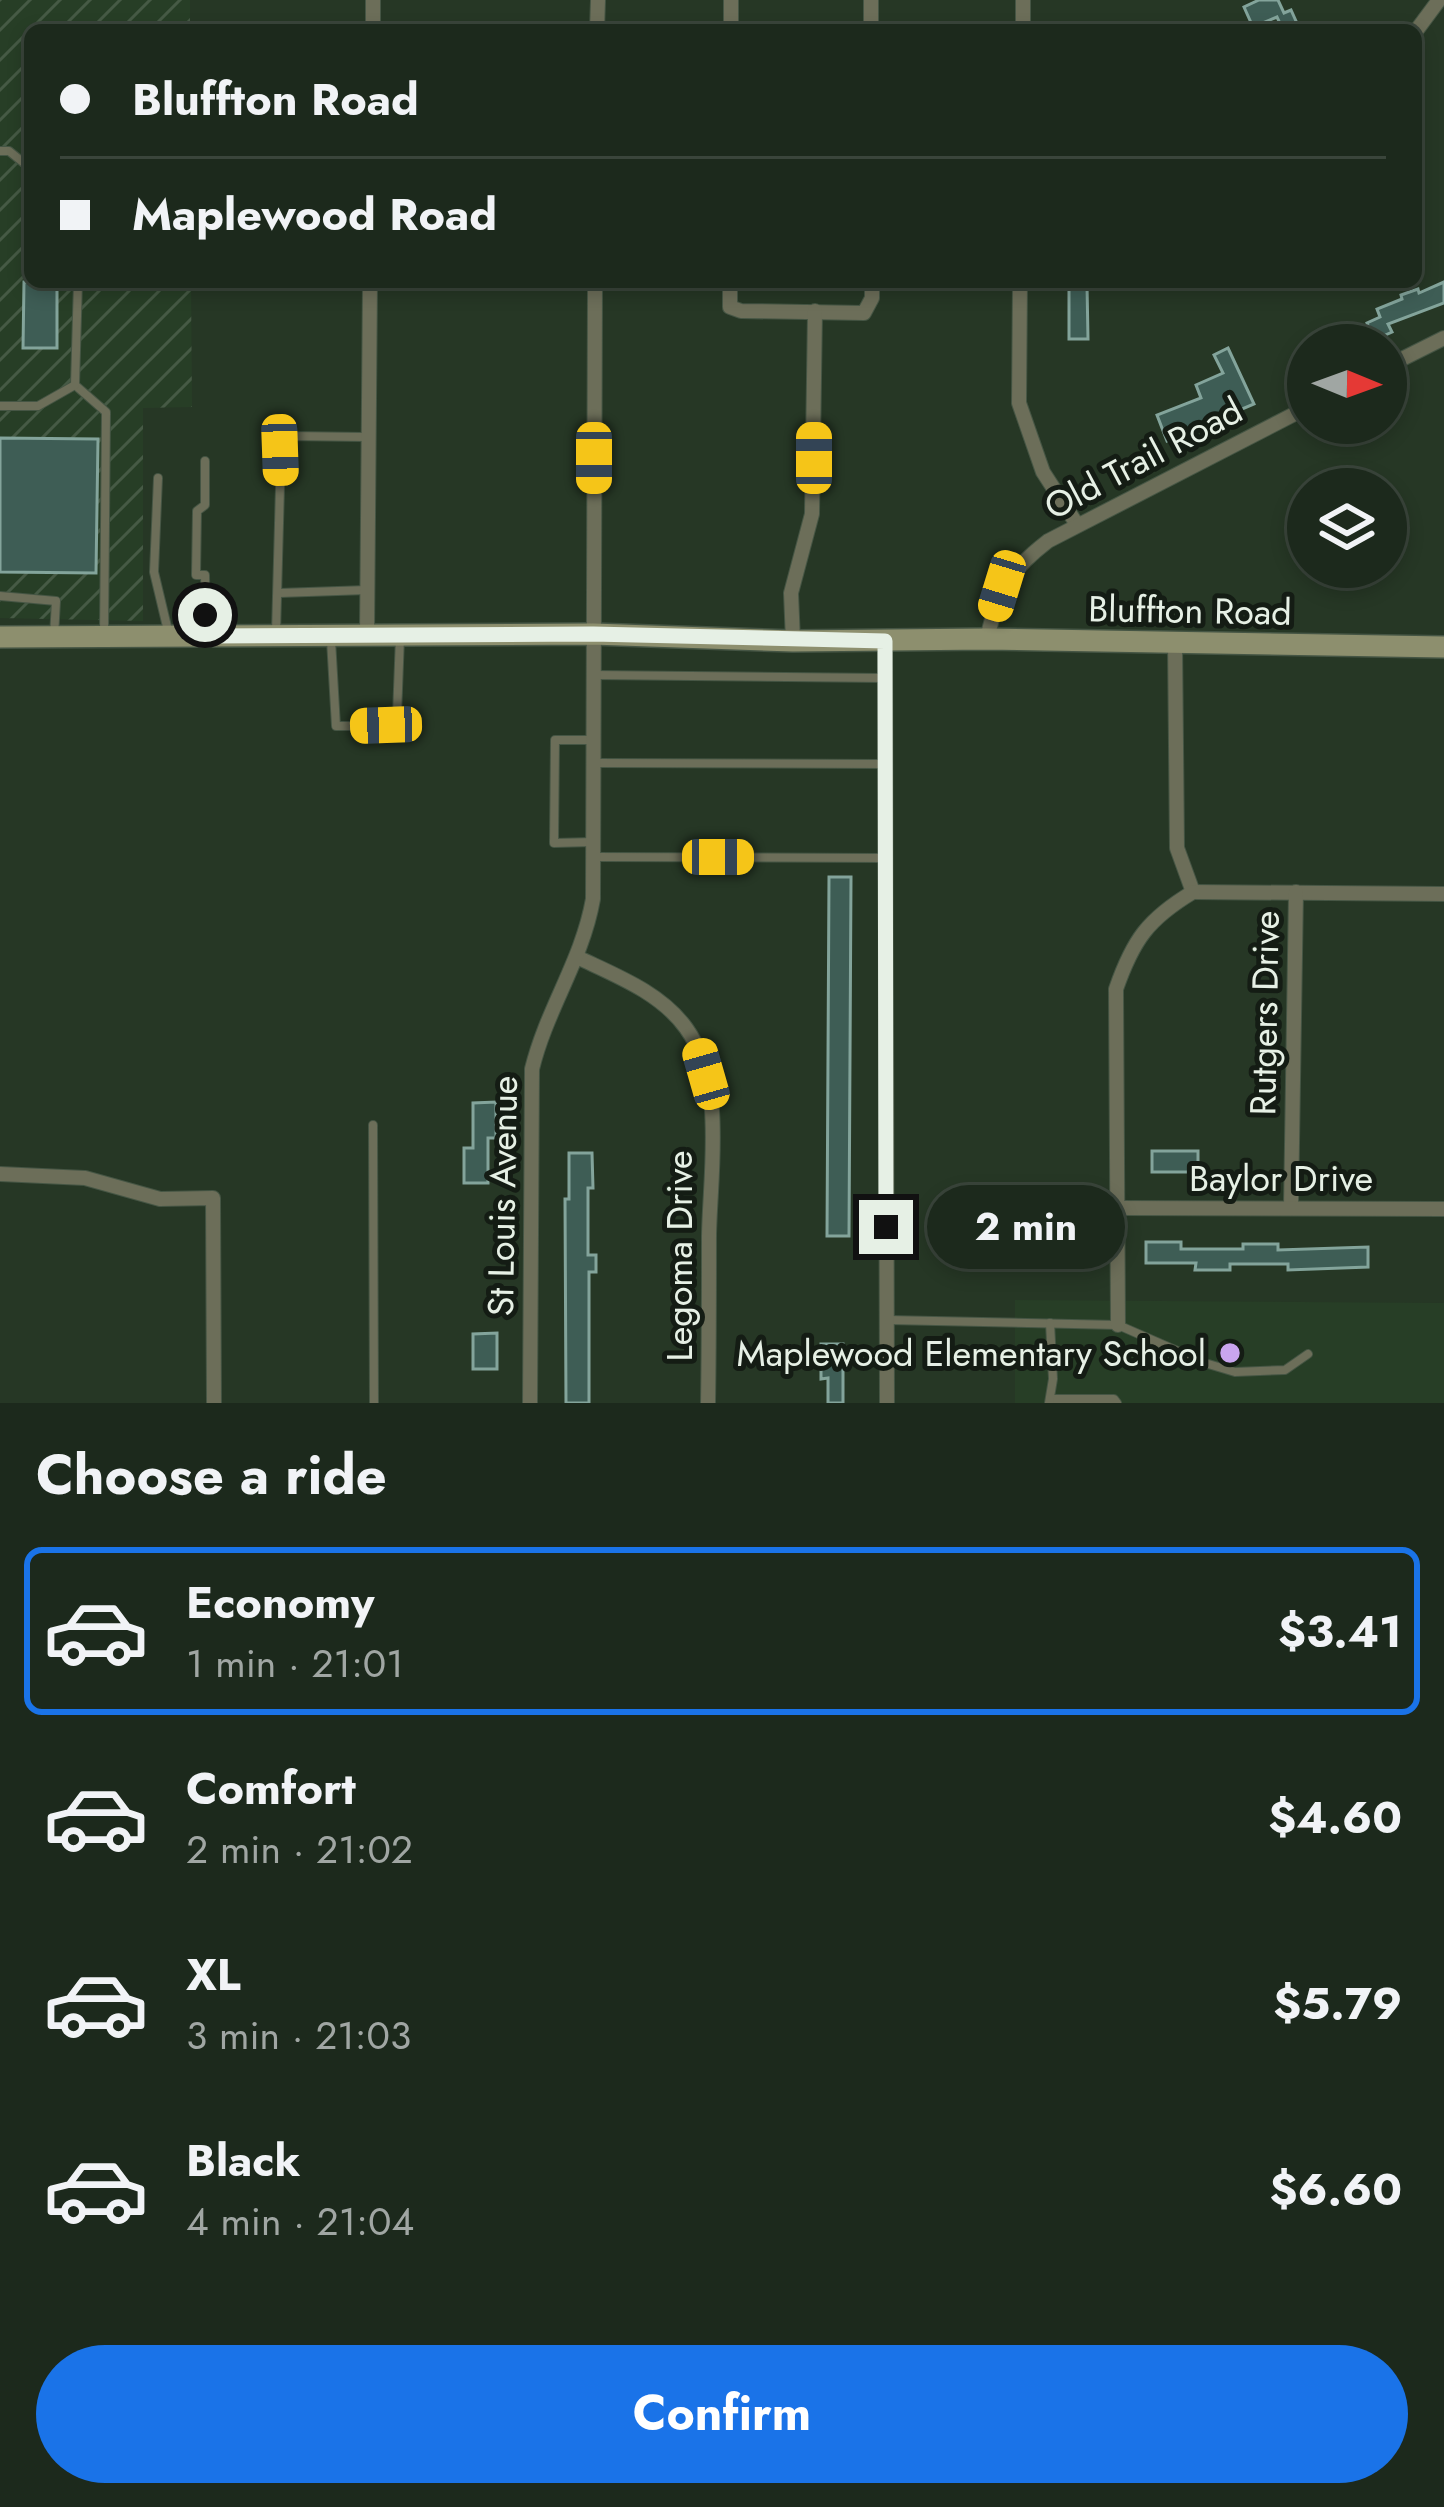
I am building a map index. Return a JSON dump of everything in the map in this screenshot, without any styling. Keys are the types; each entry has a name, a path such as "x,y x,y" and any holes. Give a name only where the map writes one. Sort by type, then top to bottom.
{"main road":[{"name":"Bluffton Road","path":"0,638 593,634 793,641 1444,646"}],"street":[{"path":"367,636 370,288"},
{"name":"St Louis Avenue","path":"530,1403 532,1069 543,1029 579,958 593,899 595,288"},
{"path":"730,288 730,308 864,313 872,288"},
{"path":"1020,288 1019,403 1043,472 1076,524"},
{"path":"793,641 790,592 812,514 815,310"},
{"path":"1407,357 1444,338"},
{"name":"Old Trail Road","path":"988,639 1002,586 1021,562 1076,524 1287,417"},
{"path":"885,641 886,1403"},
{"path":"1175,642 1177,848 1193,892"},
{"path":"1118,1325 1116,989 1131,946 1162,910 1193,892 1444,894"},
{"name":"Rutgers Drive","path":"1291,1207 1296,892"},
{"name":"Legoma Drive","path":"579,958 632,983 662,1004 698,1047 710,1113 708,1403"},
{"path":"0,1174 85,1178 160,1198 213,1198 214,1403"},
{"name":"Baylor Drive","path":"1118,1208 1444,1209"}],"lane":[{"path":"75,385 78,288"},
{"path":"0,406 38,406 75,385"},
{"path":"75,385 106,412 104,637"},
{"path":"276,636 280,450 287,436 369,437"},
{"path":"205,461 205,506 197,511 196,575 205,575 206,636"},
{"path":"158,478 154,572 169,637"},
{"path":"278,593 367,590"},
{"path":"0,596 56,601 54,637"},
{"path":"331,636 334,719 336,726 345,727 393,722 400,635"},
{"path":"593,675 885,678"},
{"path":"593,740 555,740 554,843 593,850 885,858"},
{"path":"593,763 885,764"},
{"path":"373,1125 374,1403"},
{"path":"887,1319 1118,1325 1235,1372 1285,1370 1308,1354"},
{"path":"1050,1323 1051,1401 1118,1403"}],"shaded area":[{"path":"0,0 190,0 190,24 24,24 24,288 191,288 192,407 143,408 143,621 0,618"},
{"name":"Maplewood Elementary School","path":"1015,1300 1444,1303 1444,1403 1015,1403"}],"building":[{"path":"1259,0 1278,0 1284,13 1291,10 1297,24 1280,24 1277,17 1252,24 1244,7"},
{"path":"24,282 24,288 57,288 57,348 23,348"},
{"path":"1444,282 1444,303 1388,324 1367,324 1380,317 1377,309 1402,299 1401,295 1418,289 1419,293"},
{"path":"1069,288 1087,288 1088,339 1069,339"},
{"path":"1228,348 1254,404 1167,441 1157,415 1201,398 1196,385 1223,373 1214,355"},
{"path":"0,438 98,439 96,573 0,572"},
{"path":"829,877 851,877 849,1236 827,1236"},
{"path":"496,1102 496,1138 488,1138 488,1183 464,1183 464,1148 473,1148 473,1103"},
{"path":"1152,1151 1198,1151 1198,1172 1152,1172"},
{"path":"569,1153 592,1153 588,1255 596,1255 596,1272 589,1272 589,1403 566,1403"},
{"path":"1146,1242 1181,1242 1181,1249 1243,1249 1243,1244 1278,1244 1278,1250 1368,1247 1368,1267 1288,1270 1288,1264 1230,1264 1230,1270 1195,1270 1196,1263 1146,1263"},
{"path":"497,1333 497,1369 473,1369 473,1334"},
{"path":"821,1344 843,1344 843,1403 828,1403 828,1378 821,1379"}],"place":[{"name":"Maplewood Elementary School","path":"1230,1353"}],"route":[{"path":"205,615 206,636 593,634 885,641 886,1227"}]}
